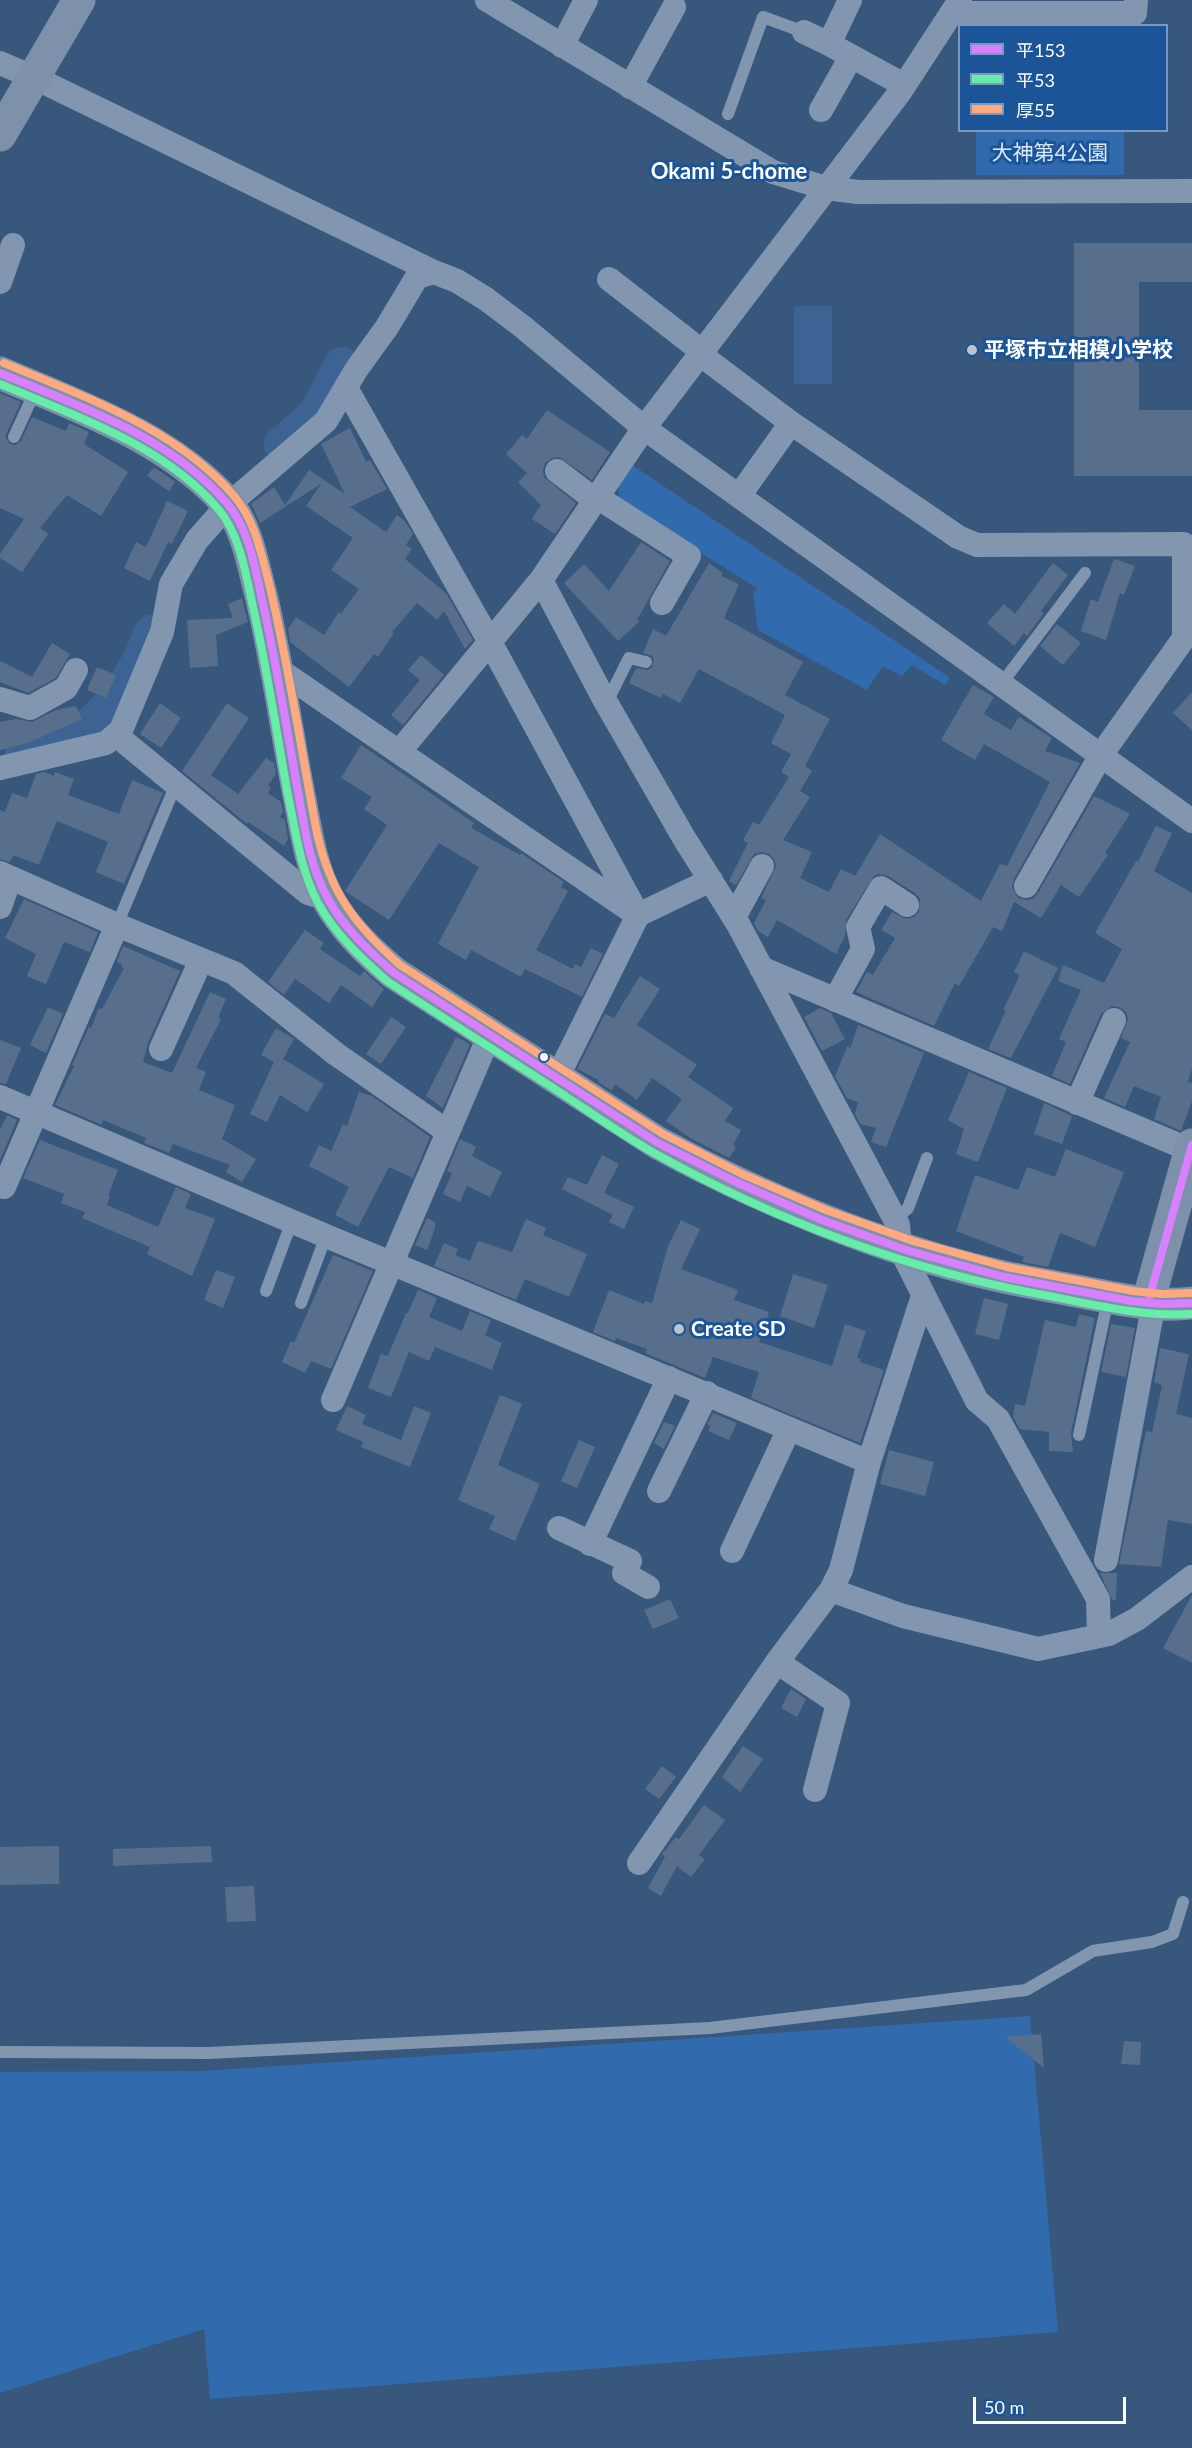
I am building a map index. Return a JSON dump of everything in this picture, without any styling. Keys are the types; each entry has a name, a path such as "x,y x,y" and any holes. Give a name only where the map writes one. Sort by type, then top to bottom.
{"street":[{"path":"0,135 79,0"},
{"path":"487,0 772,172 826,188 858,192 1192,191"},
{"path":"562,46 586,0"},
{"path":"399,752 542,580 644,428 703,354 904,85 956,7 1136,13 1136,0"},
{"path":"829,44 846,1"},
{"path":"630,87 674,8"},
{"path":"804,32 904,85"},
{"path":"821,110 850,57"},
{"path":"0,63 457,281 486,299 524,327 644,428 1192,821"},
{"path":"8,279 13,245"},
{"path":"0,768 106,743 121,730 162,632 171,584 197,540 228,505 326,421 356,370 387,327 417,277 434,272"},
{"path":"615,292 703,354 791,423 958,537 976,545 1184,544 1184,638 1101,755 1026,886"},
{"path":"0,373 116,424 168,452 228,505 242,530 254,570 318,878 342,921 366,950 394,973 658,1143 702,1167 852,1231 897,1234 994,1275 1109,1297 1174,1305 1192,1303"},
{"path":"346,388 490,642 638,915"},
{"path":"739,496 791,423"},
{"path":"557,471 689,556 662,603"},
{"path":"542,580 605,701 761,968 897,1234 923,1296 977,1401 998,1419 1098,1599 1099,1636"},
{"path":"276,668 638,915"},
{"path":"0,699 30,708 75,685"},
{"path":"116,735 308,893 328,899"},
{"path":"731,914 738,910 762,866"},
{"path":"0,907 5,876 234,973 336,1054 448,1132"},
{"path":"557,1078 638,915 711,880"},
{"path":"835,1000 863,949 858,927 881,888 907,905"},
{"path":"1,1190 117,925"},
{"path":"161,1049 164,1024 201,960"},
{"path":"761,968 1077,1103 1191,1148 1148,1302 1151,1318 1140,1421 1106,1560"},
{"path":"1077,1103 1114,1020"},
{"path":"333,1400 490,1034"},
{"path":"0,1097 326,1236 869,1462"},
{"path":"639,1863 777,1662 831,1590 841,1570 869,1462 923,1296"},
{"path":"590,1544 669,1378"},
{"path":"659,1491 707,1393"},
{"path":"743,1540 789,1429"},
{"path":"559,1528 630,1562 624,1573 648,1587"},
{"path":"831,1590 903,1616 1038,1649 1109,1634 1137,1619 1192,1577"},
{"path":"777,1662 848,1708 826,1777"}],"lane":[{"path":"728,114 763,17 804,32"},
{"path":"14,437 36,389"},
{"path":"1002,683 1085,573"},
{"path":"605,701 609,698 629,658 646,662"},
{"path":"117,925 176,784"},
{"path":"897,1234 927,1158"},
{"path":"266,1292 292,1221"},
{"path":"300,1303 326,1236"},
{"path":"1078,1435 1109,1297"},
{"path":"0,2052 209,2053 710,2028 1026,1990 1094,1951 1152,1942 1173,1934 1183,1902"}],"green space":[{"name":"大神第4公園","path":"976,132 1124,132 1124,175 976,175"},
{"path":"631,464 950,678 945,685 912,665 902,676 883,666 867,690 758,630 753,595 757,588 619,502 618,480"},
{"path":"1030,2016 1058,2332 210,2399 204,2329 0,2393 0,2072 202,2071"}],"shaded area":[{"path":"794,306 832,306 832,384 794,384"}],"building":[{"path":"1074,243 1192,243 1192,282 1139,282 1139,410 1192,410 1192,476 1074,476"},
{"path":"0,393 21,402 6,434 10,444 15,445 21,441 32,417 66,431 69,423 89,432 84,444 128,472 101,516 67,495 40,528 48,534 22,572 0,558 0,554 24,519 0,508"},
{"path":"547,410 610,452 592,480 559,457 552,458 545,463 544,477 576,503 555,534 532,519 541,505 518,482 527,473 506,454 522,435 527,439"},
{"path":"350,428 366,462 370,460 387,489 350,507 386,532 397,515 404,520 413,534 406,545 412,549 405,559 446,593 473,640 465,649 444,611 437,620 417,603 392,632 394,633 378,657 374,654 349,687 290,642 288,629 296,617 324,635 339,612 341,614 359,589 331,570 353,538 306,506 321,484 260,523 251,504 274,487 285,505 309,470 345,494 321,444"},
{"path":"154,467 175,482 169,491 147,476"},
{"path":"167,501 188,511 172,544 168,542 150,581 124,568 136,542 146,547"},
{"path":"641,542 670,561 637,620 640,621 618,641 564,583 584,564 609,591"},
{"path":"1114,559 1135,566 1124,595 1120,593 1106,640 1081,631 1091,599 1098,602"},
{"path":"709,563 723,573 721,576 739,584 724,618 803,662 785,695 830,719 805,766 812,771 800,791 810,797 783,840 812,852 800,878 829,892 841,869 855,876 880,834 981,901 1000,864 1007,866 1050,782 984,744 975,760 941,740 973,685 994,697 984,714 1011,730 1019,717 1052,738 1045,751 1080,763 1014,879 1012,887 1018,898 1027,900 1034,898 1038,893 1094,796 1130,814 1105,853 1108,855 1079,897 1061,885 1041,918 1014,902 1002,931 993,927 959,986 955,983 934,1026 856,992 867,972 873,975 895,938 881,930 892,912 907,919 919,912 920,899 915,893 888,876 878,874 874,876 846,920 845,936 836,954 777,920 768,937 758,931 754,923 766,900 761,898 776,866 769,854 762,852 754,854 736,885 729,881 748,843 743,840 753,822 759,825 789,777 781,772 791,754 771,743 785,715 699,669 680,703 663,694 661,698 629,683 636,668 648,670 652,667 654,660 652,656 643,653 653,629 666,636"},
{"path":"1053,563 1068,575 1041,611 1044,613 1027,636 1024,633 1014,646 987,623 1004,604 1015,614"},
{"path":"242,598 248,622 216,635 218,666 190,668 187,620 233,618 228,604"},
{"path":"1057,624 1081,643 1063,665 1040,646"},
{"path":"52,643 70,654 56,678 28,693 0,682 0,661 32,677"},
{"path":"421,655 444,675 403,725 391,715 420,680 408,670"},
{"path":"97,667 116,675 106,698 87,690"},
{"path":"1192,692 1192,730 1173,713"},
{"path":"160,703 181,718 161,748 140,734"},
{"path":"227,703 249,718 211,775 238,794 266,758 274,763 276,774 268,785 271,788 268,793 281,802 283,812 280,817 285,820 288,839 284,846 248,822 247,824 182,771"},
{"path":"76,706 82,719 28,743 0,750 0,722 16,719 32,722 56,710"},
{"path":"361,745 474,823 471,828 520,855 521,853 564,882 561,887 568,891 536,950 573,969 575,964 581,967 591,948 603,954 582,997 525,969 521,977 471,950 466,960 438,944 479,867 439,843 389,920 345,891 387,825 364,809 372,797 341,778"},
{"path":"44,772 54,776 55,772 74,779 68,795 119,814 132,780 163,793 124,884 96,872 108,842 57,821 39,865 13,855 10,862 0,859 0,810 5,812 12,793 27,798 36,774"},
{"path":"1156,826 1172,833 1154,871 1192,893 1192,1068 1188,1082 1192,1083 1192,1101 1181,1131 1154,1119 1161,1097 1134,1086 1125,1107 1104,1098 1130,1042 1121,1038 1128,1019 1126,1012 1119,1007 1112,1006 1101,1014 1070,1084 1052,1076 1066,1042 1059,1039 1081,990 1058,981 1063,965 1104,983 1122,949 1095,933 1136,861 1138,862"},
{"path":"24,899 98,932 90,952 64,942 46,984 27,976 36,954 5,938"},
{"path":"305,930 324,943 320,949 360,976 364,971 384,989 372,1007 341,985 329,1003 295,979 284,995 268,982"},
{"path":"123,946 180,971 148,1043 143,1062 172,1073 210,992 226,999 218,1018 221,1019 196,1068 206,1072 199,1090 235,1105 222,1139 256,1159 242,1182 226,1172 230,1165 173,1144 169,1153 144,1143 146,1138 103,1120 102,1125 55,1105 74,1066 72,1065 89,1027 91,1028 99,1008 102,1009 124,968 117,962"},
{"path":"1024,951 1058,968 1011,1058 988,1049 1020,975 1014,972"},
{"path":"640,976 660,989 637,1025 697,1065 688,1077 733,1108 725,1121 741,1130 733,1145 736,1147 729,1158 690,1138 666,1121 682,1099 652,1078 637,1100 615,1084 612,1091 598,1082 599,1080 577,1069 605,1014 614,1018"},
{"path":"48,1007 63,1014 46,1053 30,1045"},
{"path":"820,1008 831,1013 845,1039 822,1051 804,1017"},
{"path":"391,1017 406,1027 381,1064 366,1054"},
{"path":"858,1025 924,1053 886,1147 871,1142 876,1128 860,1124 855,1114 858,1102 847,1098 835,1076 848,1045 850,1049"},
{"path":"276,1028 294,1039 283,1059 324,1084 307,1112 280,1095 267,1122 250,1114 274,1062 261,1055"},
{"path":"456,1037 470,1044 443,1108 426,1096"},
{"path":"0,1040 21,1048 6,1084 0,1083"},
{"path":"969,1072 1007,1088 978,1162 956,1154 964,1129 948,1120"},
{"path":"359,1092 372,1096 430,1137 413,1178 389,1167 358,1227 335,1215 349,1187 309,1166 319,1145 331,1151 343,1124 347,1126"},
{"path":"1044,1103 1072,1116 1062,1144 1034,1134"},
{"path":"7,1115 17,1120 0,1160 0,1130"},
{"path":"460,1139 476,1147 472,1156 502,1172 490,1197 467,1186 460,1202 443,1194 452,1173 447,1171"},
{"path":"40,1140 118,1170 107,1205 158,1227 176,1187 191,1194 185,1208 215,1219 192,1276 147,1254 150,1247 82,1218 85,1212 61,1203 64,1194 23,1178"},
{"path":"1066,1149 1124,1172 1095,1247 1060,1233 1048,1267 1022,1262 1024,1257 956,1231 975,1175 1018,1190 1027,1167 1055,1177"},
{"path":"602,1155 619,1164 604,1193 634,1207 624,1229 609,1222 613,1215 562,1189 568,1177 587,1185"},
{"path":"427,1218 435,1222 435,1228 427,1250 415,1245"},
{"path":"526,1219 546,1228 543,1235 587,1254 569,1297 525,1279 516,1300 434,1266 444,1243 458,1249 455,1255 470,1261 478,1241 512,1252"},
{"path":"681,1220 700,1229 681,1269 738,1290 734,1300 769,1312 759,1342 832,1366 845,1324 866,1331 857,1358 861,1359 860,1362 884,1370 860,1443 751,1398 759,1372 713,1357 705,1378 645,1353 647,1349 616,1338 615,1341 593,1332 609,1290 644,1304 645,1301 652,1303 668,1246"},
{"path":"333,1255 373,1271 331,1369 311,1361 305,1373 282,1362 291,1341 294,1343"},
{"path":"216,1270 235,1277 223,1308 204,1300"},
{"path":"793,1274 828,1285 814,1328 780,1316"},
{"path":"418,1290 437,1298 429,1317 462,1331 470,1311 491,1320 485,1335 502,1343 492,1370 435,1347 429,1361 409,1352 391,1397 368,1388 381,1354 388,1356"},
{"path":"984,1298 1008,1304 999,1340 975,1334"},
{"path":"1079,1314 1095,1318 1071,1433 1073,1452 1049,1451 1049,1432 1020,1429 1013,1417 1015,1404 1025,1406 1045,1320 1076,1327"},
{"path":"1111,1324 1135,1328 1126,1377 1101,1372"},
{"path":"1160,1348 1189,1354 1176,1414 1192,1418 1192,1524 1168,1520 1161,1567 1119,1564 1146,1431 1152,1432 1162,1386 1154,1382"},
{"path":"500,1395 522,1404 498,1465 540,1484 515,1541 489,1529 495,1516 458,1500"},
{"path":"347,1406 366,1415 362,1424 401,1440 414,1406 431,1413 410,1467 361,1447 363,1442 336,1430"},
{"path":"713,1413 737,1423 729,1440 708,1431 710,1426 707,1424"},
{"path":"664,1422 675,1426 664,1449 654,1443"},
{"path":"579,1440 595,1447 577,1488 561,1481"},
{"path":"889,1450 934,1462 925,1496 880,1484"},
{"path":"1100,1573 1117,1573 1116,1600 1112,1600"},
{"path":"1192,1595 1192,1663 1163,1648"},
{"path":"670,1599 679,1618 653,1629 644,1610"},
{"path":"791,1689 806,1699 797,1717 781,1708"},
{"path":"743,1746 763,1759 740,1792 722,1777"},
{"path":"662,1766 676,1777 659,1799 645,1789"},
{"path":"704,1805 725,1820 699,1855 705,1859 691,1877 677,1866 661,1896 648,1888 665,1857 662,1854 676,1837 679,1839"},
{"path":"59,1846 59,1884 0,1885 0,1847"},
{"path":"211,1846 212,1862 113,1866 113,1849"},
{"path":"254,1886 256,1921 227,1922 225,1887"},
{"path":"1041,2034 1044,2068 1005,2037"},
{"path":"1124,2041 1141,2042 1140,2065 1121,2064"}],"waterway":[{"path":"282,444 315,416 342,365"},
{"path":"23,751 67,741 94,721 129,680 151,633"}],"transit line":[{"name":"厚55","path":"4,363 97,402 157,433 185,451 211,472 241,505 256,537 269,583 283,645 322,854 337,890 357,921 400,965 663,1134 742,1174 826,1210 913,1241 1007,1267 1133,1291 1162,1294 1191,1293"},
{"name":"平153","path":"0,373 91,411 150,441 203,479 234,512 246,536 257,574 305,829 316,872 328,899 342,920 366,948 394,973 658,1143 738,1183 822,1220 909,1251 1004,1277 1131,1301 1162,1304 1192,1303"},
{"name":"平53","path":"0,384 88,421 145,450 172,467 197,487 226,520 237,543 248,582 302,862 318,903 332,925 387,981 640,1145 700,1178 796,1222 896,1258 997,1285 1120,1310 1156,1314 1192,1314"},
{"name":"平153","path":"1148,1302 1192,1145"}],"place":[{"name":"平塚市立相模小学校","path":"972,350"},
{"name":"Create SD","path":"679,1329"}],"district":[{"name":"Okami 5-chome","path":"729,172"}]}
